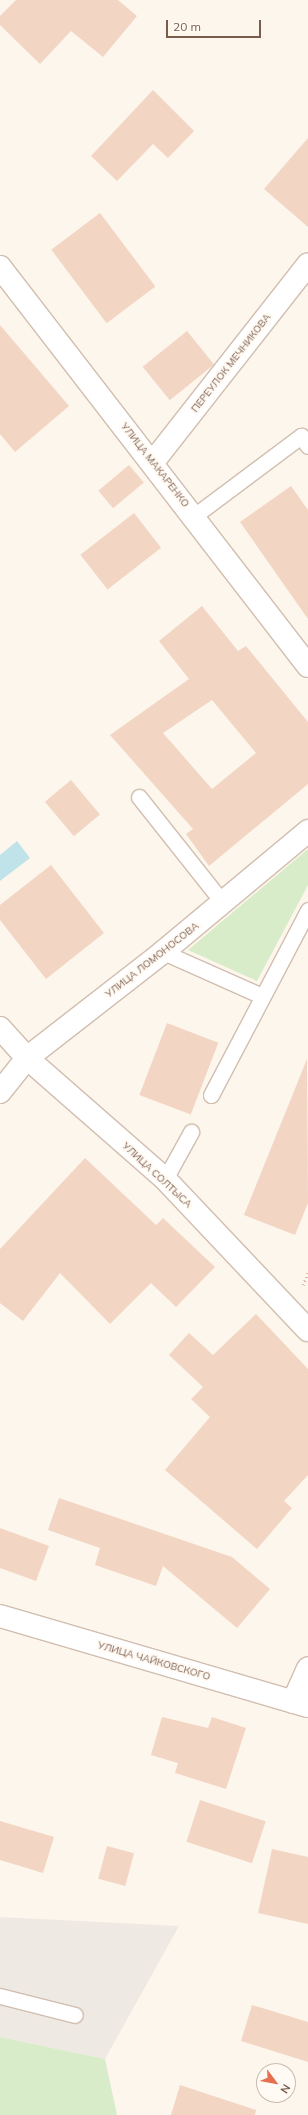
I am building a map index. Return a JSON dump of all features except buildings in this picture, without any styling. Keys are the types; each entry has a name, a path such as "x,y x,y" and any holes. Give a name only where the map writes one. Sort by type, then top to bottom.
{"street":[{"name":"ПЕРЕУЛОК МЕЧНИКОВА","path":"153,462 308,264"},
{"name":"УЛИЦА МАКАРЕНКО","path":"0,267 153,462 308,666"},
{"name":"УЛИЦА ЛОМОНОСОВА","path":"0,1092 27,1058 163,952 308,831"},
{"name":"УЛИЦА СОЛТЫСА","path":"0,1028 27,1058 165,1179 308,1330"},
{"name":"УЛИЦА ЧАЙКОВСКОГО","path":"0,1616 300,1704"},
{"path":"300,1704 308,1668"}],"lane":[{"path":"194,516 301,436 308,446"},
{"path":"139,797 223,903"},
{"path":"211,1095 308,910"},
{"path":"163,952 262,996"},
{"path":"165,1179 191,1132"},
{"path":"0,1996 74,2015"}],"shaded area":[{"path":"0,1917 179,1926 105,2059 0,2037"}],"green space":[{"path":"308,849 308,885 257,981 188,950"},
{"path":"0,2037 105,2059 117,2115 0,2115"}],"water":[{"path":"17,841 30,858 0,881 0,855"}]}
